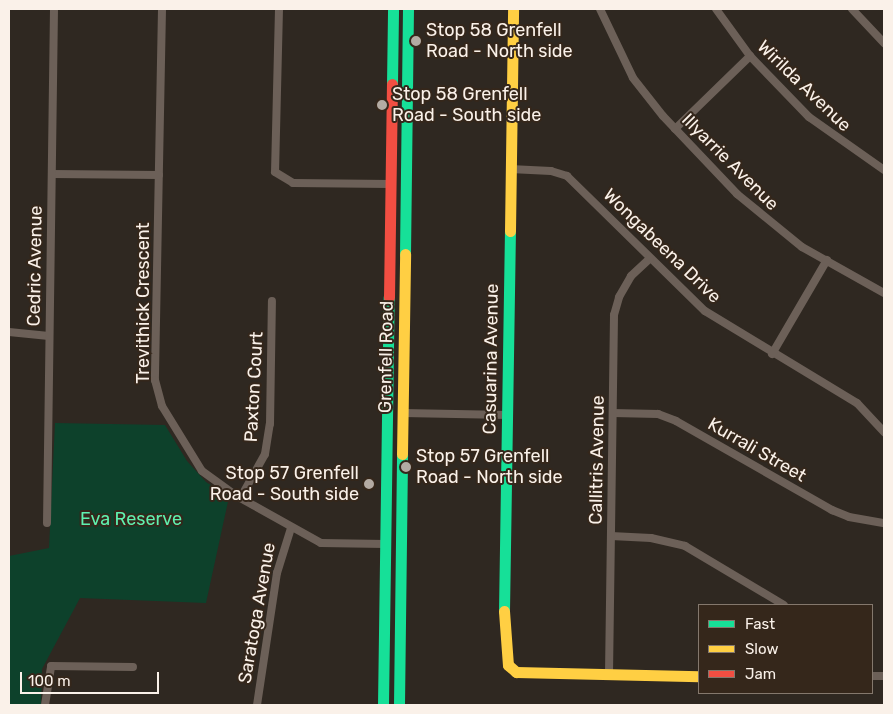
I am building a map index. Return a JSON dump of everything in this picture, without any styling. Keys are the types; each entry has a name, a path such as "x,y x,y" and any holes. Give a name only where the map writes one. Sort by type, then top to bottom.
{"main road":[{"name":"Grenfell Road","path":"384,705 386,412 393,9"},
{"name":"Grenfell Road","path":"398,705 408,9"},
{"name":"Casuarina Avenue","path":"513,9 504,641 508,665 516,672 528,674 698,676"},
{"path":"390,184 406,184"},
{"path":"386,412 402,413"},
{"path":"385,544 401,544"}],"street":[{"name":"Cedric Avenue","path":"46,523 54,9"},
{"name":"Trevithick Crescent","path":"162,9 156,390 194,460 210,478 291,528 321,543 385,544"},
{"path":"279,9 275,172 293,184 390,184"},
{"name":"Illyarrie Avenue","path":"600,9 625,65 675,129 760,217 827,260 884,293"},
{"name":"Wirilda Avenue","path":"716,9 750,56 810,117 884,170"},
{"path":"852,9 884,43"},
{"path":"675,129 750,56"},
{"name":"Wongabeena Drive","path":"510,169 551,171 567,176 649,259 705,311 772,354 857,403 884,432"},
{"path":"52,174 159,175"},
{"name":"Callitris Avenue","path":"609,674 616,306 631,276 649,259"},
{"path":"772,354 827,260"},
{"name":"Paxton Court","path":"241,497 265,454 269,432 272,300"},
{"path":"9,332 49,336"},
{"name":"Kurrali Street","path":"613,413 644,412 676,420 832,510 849,517 884,522"},
{"path":"402,413 508,415"},
{"name":"Saratoga Avenue","path":"257,705 277,573 291,528"},
{"path":"611,536 651,538 685,546 782,604"},
{"path":"45,705 51,666 133,667"}],"green space":[{"name":"Eva Reserve","path":"55,423 165,425 187,461 206,482 229,497 206,603 80,598 42,669 41,705 9,705 9,556 49,548"}],"traffic: fast":[{"path":"392,84 393,9"},
{"path":"405,254 408,9"},
{"path":"504,611 510,231"},
{"path":"383,705 389,297"},
{"path":"399,705 402,454"}],"traffic: slow":[{"path":"510,231 513,9"},
{"path":"402,454 405,254"},
{"path":"504,611 508,665 516,672 698,676"}],"traffic: jam":[{"path":"389,297 392,84"}],"place":[{"name":"Stop 58 Grenfell Road - North side","path":"416,41"},
{"name":"Stop 58 Grenfell Road - South side","path":"382,105"},
{"name":"Stop 57 Grenfell Road - North side","path":"406,467"},
{"name":"Stop 57 Grenfell Road - South side","path":"369,484"}]}
